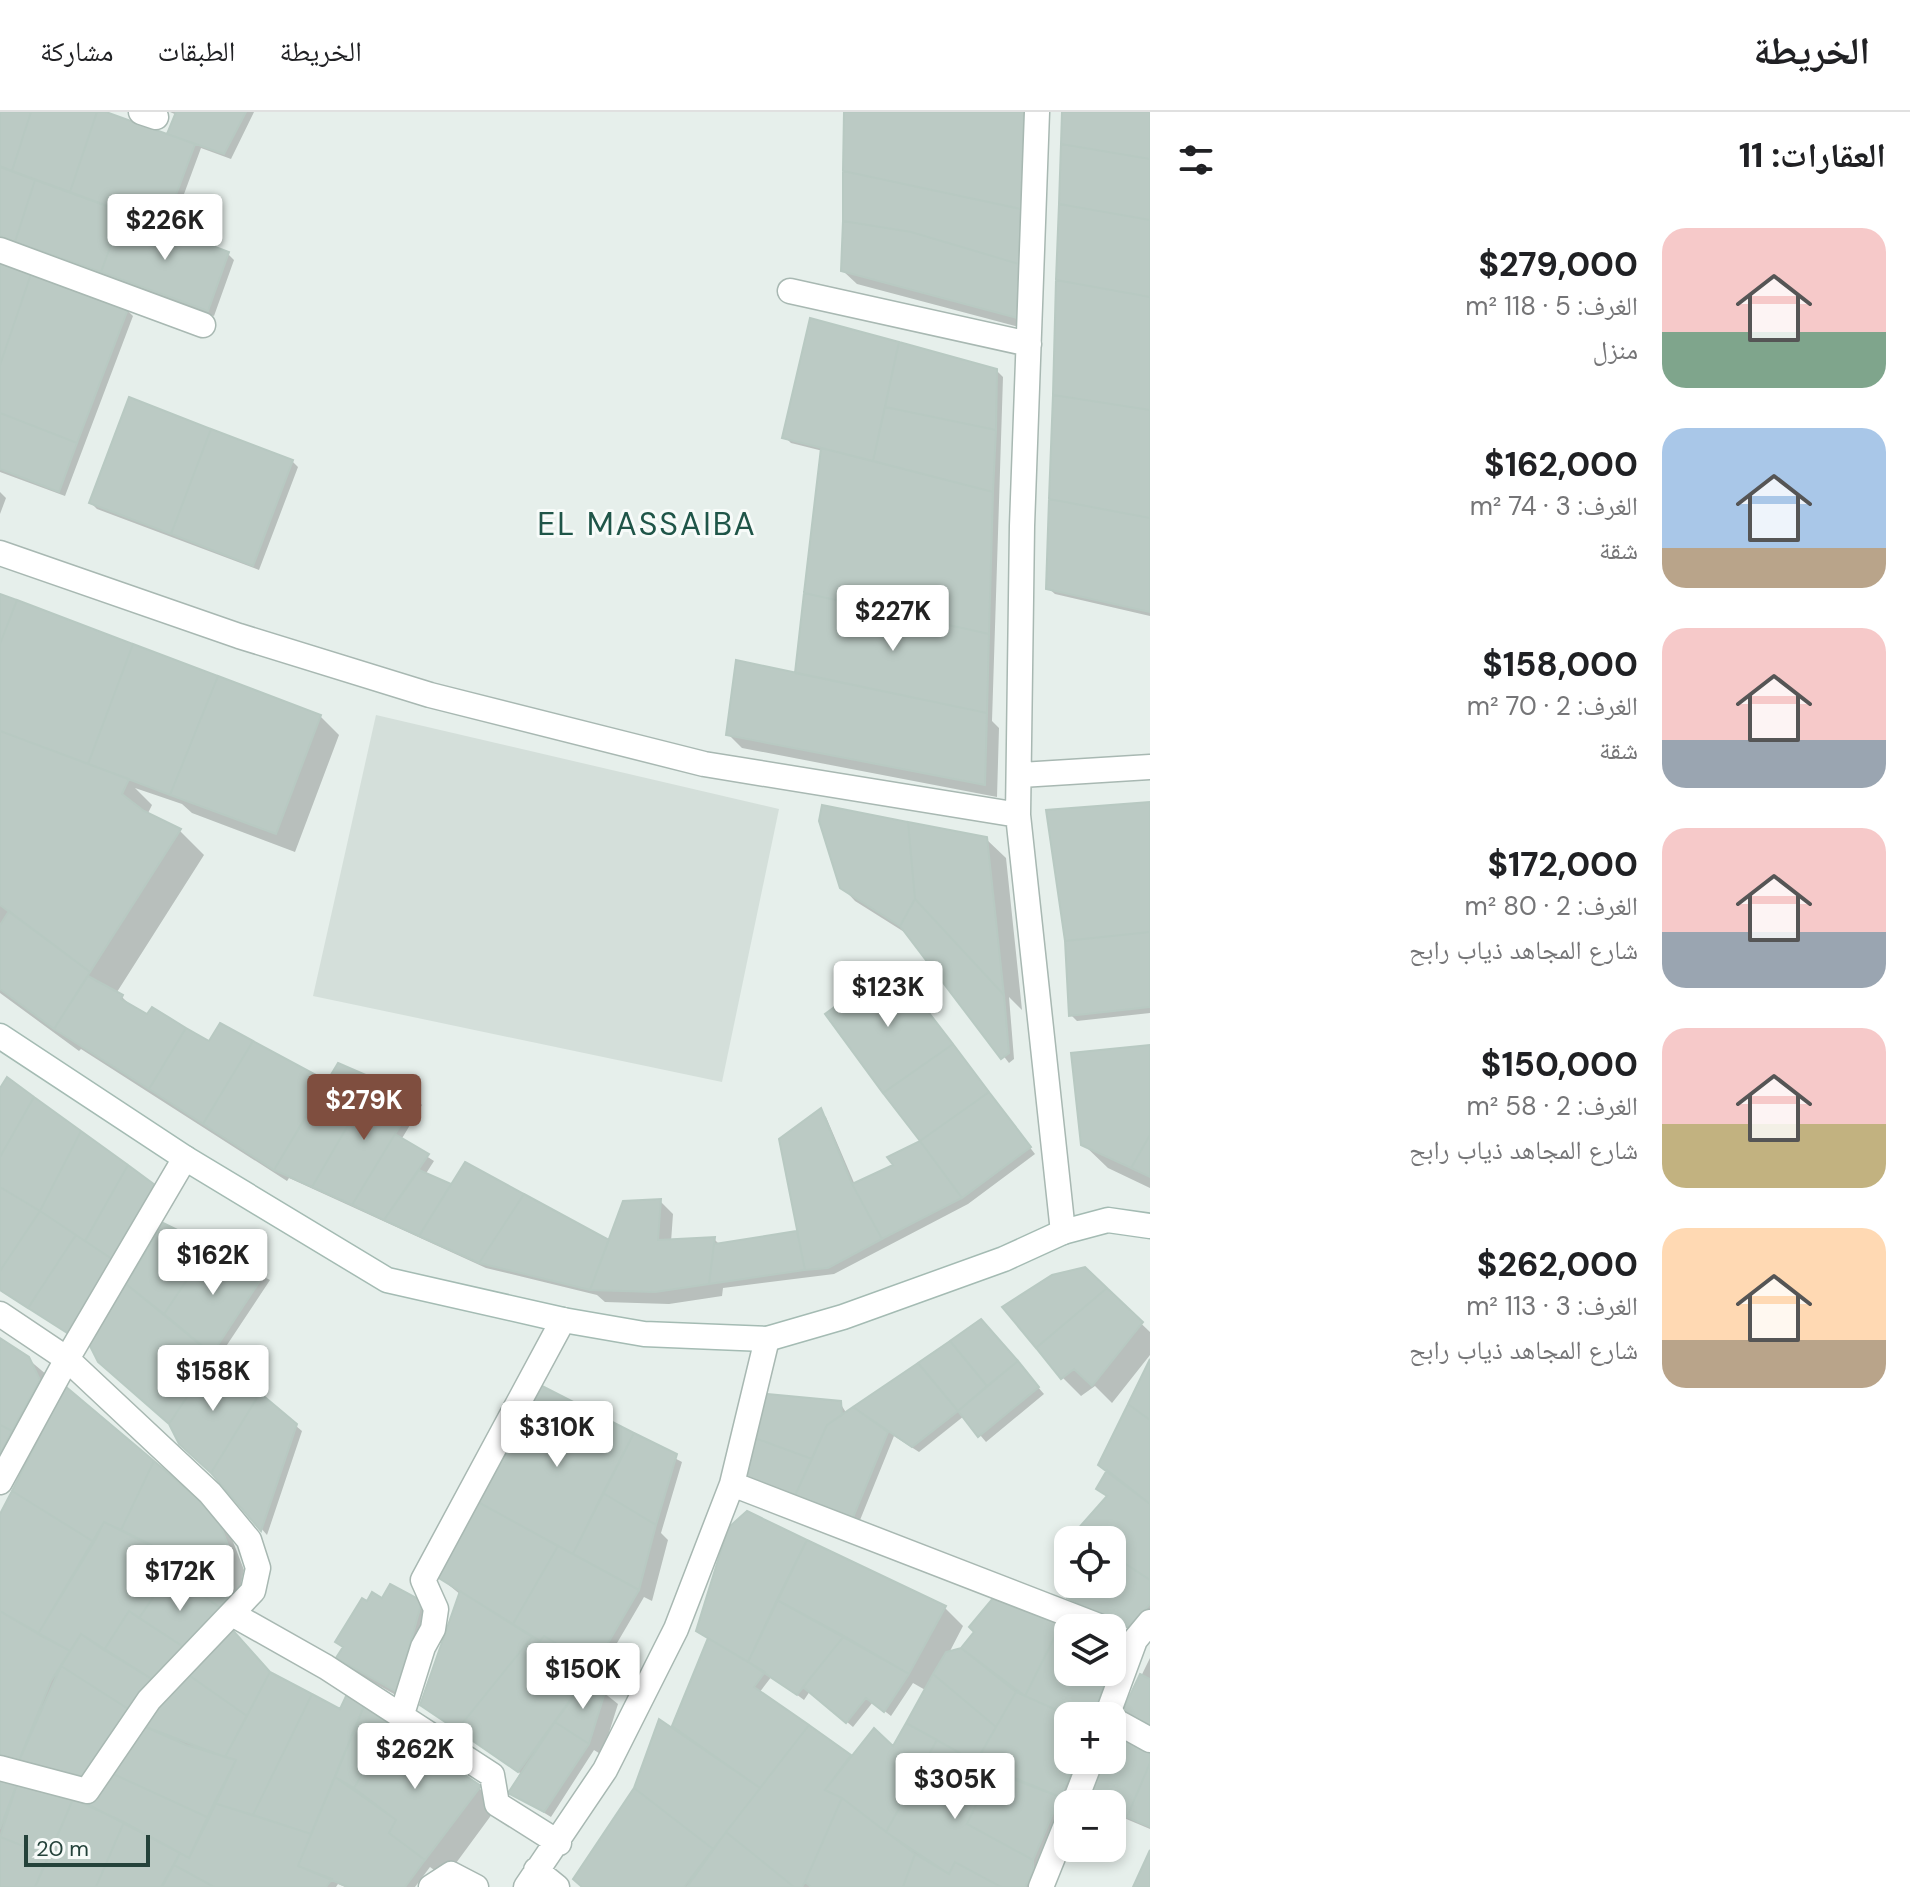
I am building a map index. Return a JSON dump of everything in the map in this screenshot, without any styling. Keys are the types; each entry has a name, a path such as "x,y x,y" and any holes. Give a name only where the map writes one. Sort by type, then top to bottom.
{"street":[{"path":"1037,112 1022,526 1021,775 1018,815 1063,1232"},
{"path":"0,250 203,325"},
{"path":"790,291 1029,344"},
{"path":"0,553 239,636 430,695 704,764 1018,815"},
{"path":"1021,775 1150,767"},
{"path":"3,1044 387,1280 563,1320 644,1334 767,1339 843,1317 960,1275 1063,1232 1108,1220 1150,1226"},
{"path":"0,1482 67,1359 185,1158"},
{"path":"0,1314 67,1359 210,1493 249,1540 258,1568 253,1591 234,1615 206,1638 149,1700 87,1791 0,1768"},
{"path":"402,1714 423,1647 433,1629 436,1609 423,1580 563,1320"},
{"path":"557,1887 531,1879 559,1843 605,1770 676,1629 732,1484 767,1339"},
{"path":"732,1484 1068,1614"},
{"path":"234,1615 402,1714 492,1775 497,1804 559,1843"},
{"path":"1114,1702 1132,1631"},
{"path":"1126,1726 1150,1740"},
{"path":"1041,1887 1054,1855"},
{"path":"431,1887 451,1874 476,1887"}],"shaded area":[{"path":"376,715 779,809 722,1082 313,996"}],"building":[{"path":"0,112 31,112 12,171 0,166"},
{"path":"31,112 97,112 70,192 12,171"},
{"path":"97,112 106,112 195,144 164,227 70,192"},
{"path":"176,112 246,112 224,154 167,134"},
{"path":"844,112 1024,112 1021,209 843,171"},
{"path":"1062,112 1150,112 1150,159 1061,144"},
{"path":"1061,144 1150,159 1150,220 1059,204"},
{"path":"0,167 35,180 15,242 0,236"},
{"path":"843,171 1021,209 1019,264 911,232 843,221"},
{"path":"35,180 123,212 101,272 15,242"},
{"path":"1059,204 1150,220 1150,297 1056,280"},
{"path":"123,212 229,252 208,311 101,272"},
{"path":"843,221 911,232 1019,264 1017,318 841,271"},
{"path":"0,263 31,274 0,365"},
{"path":"31,274 128,309 77,443 0,413 0,365"},
{"path":"1056,280 1150,297 1150,410 1053,395"},
{"path":"810,318 899,342 873,461 782,438"},
{"path":"899,342 997,369 996,430 885,407"},
{"path":"1053,395 1150,410 1150,518 1049,499"},
{"path":"129,397 211,429 171,534 89,503"},
{"path":"885,407 996,430 993,492 873,461"},
{"path":"0,413 77,443 59,492 0,469"},
{"path":"211,429 293,460 253,566 171,534"},
{"path":"821,448 993,492 989,634 804,593"},
{"path":"1049,499 1150,518 1150,612 1046,589"},
{"path":"804,593 989,634 987,713 795,673"},
{"path":"0,594 17,600 0,644"},
{"path":"17,600 133,644 88,764 0,731 0,644"},
{"path":"133,644 218,676 170,795 88,764"},
{"path":"736,660 987,713 985,785 726,735"},
{"path":"218,676 321,715 276,834 170,795"},
{"path":"0,731 129,779 122,794 144,811 181,829 90,972 0,905"},
{"path":"1150,802 1150,932 1065,941 1046,810"},
{"path":"822,805 908,822 915,899 900,926 840,888 819,821"},
{"path":"908,822 987,837 1004,995 915,899"},
{"path":"915,899 1004,995 1009,1053 1001,1059 900,926"},
{"path":"9,911 90,972 54,1029 0,989 0,925"},
{"path":"1150,932 1150,1007 1069,1016 1065,941"},
{"path":"892,965 953,1044 883,1093 825,1014"},
{"path":"88,976 123,995 121,999 147,1014 152,1007 186,1028 149,1089 54,1029"},
{"path":"220,1023 253,1041 203,1124 149,1089 186,1028 209,1041"},
{"path":"253,1041 327,1081 274,1170 203,1124"},
{"path":"953,1044 989,1092 920,1141 883,1093"},
{"path":"1150,1045 1150,1135 1131,1168 1081,1145 1071,1053"},
{"path":"338,1063 375,1079 312,1187 274,1170"},
{"path":"7,1077 34,1097 0,1157 0,1088"},
{"path":"375,1079 417,1098 352,1205 312,1187"},
{"path":"989,1092 1031,1147 962,1198 920,1141"},
{"path":"34,1097 81,1131 40,1211 0,1187 0,1157"},
{"path":"821,1108 852,1184 882,1239 828,1268 805,1270 779,1139"},
{"path":"81,1131 128,1165 85,1241 40,1211"},
{"path":"395,1134 429,1154 384,1220 352,1205"},
{"path":"1150,1135 1150,1177 1131,1168"},
{"path":"920,1141 962,1198 882,1239 852,1184 893,1165 887,1157"},
{"path":"465,1162 524,1194 479,1263 419,1236"},
{"path":"128,1165 155,1185 112,1259 85,1241"},
{"path":"419,1170 451,1184 419,1236 384,1220"},
{"path":"0,1187 40,1211 0,1271"},
{"path":"524,1194 609,1240 590,1290 479,1263"},
{"path":"661,1199 658,1240 715,1237 709,1284 655,1292 590,1290 623,1201"},
{"path":"40,1211 76,1235 28,1308 0,1290 0,1271"},
{"path":"163,1223 210,1246 164,1314 126,1284"},
{"path":"797,1231 805,1270 709,1284 714,1244"},
{"path":"76,1235 112,1259 69,1334 28,1308"},
{"path":"210,1246 265,1273 212,1354 164,1314"},
{"path":"1085,1267 1107,1288 1036,1348 1002,1307 1052,1275"},
{"path":"126,1284 214,1356 169,1424 98,1362 89,1344"},
{"path":"1107,1288 1143,1322 1092,1386 1074,1369 1061,1379 1036,1348"},
{"path":"981,1319 1018,1361 987,1386 950,1341"},
{"path":"0,1338 29,1357 40,1380 12,1431 0,1425"},
{"path":"950,1341 987,1386 958,1411 918,1363"},
{"path":"214,1356 260,1393 211,1473 179,1444 169,1424"},
{"path":"1150,1359 1150,1420 1128,1404"},
{"path":"1018,1361 1039,1387 978,1437 958,1411"},
{"path":"918,1363 958,1411 912,1447 853,1407"},
{"path":"65,1386 154,1461 121,1530 104,1522 94,1542 12,1491"},
{"path":"542,1386 634,1433 573,1554 478,1502"},
{"path":"260,1393 297,1424 261,1531 211,1473"},
{"path":"758,1393 841,1401 842,1415 827,1425 812,1459 744,1434"},
{"path":"1128,1404 1150,1420 1150,1504 1098,1465"},
{"path":"853,1407 888,1432 850,1525 792,1502 827,1425"},
{"path":"0,1425 12,1431 0,1454"},
{"path":"634,1433 677,1454 656,1525 603,1493"},
{"path":"744,1434 812,1459 792,1502 730,1477"},
{"path":"154,1461 196,1497 220,1524 232,1556 226,1582 121,1530"},
{"path":"1107,1470 1150,1504 1150,1580 1126,1564 1126,1526 1080,1526 1107,1496 1096,1489"},
{"path":"12,1491 94,1542 38,1634 0,1611 0,1514"},
{"path":"603,1493 656,1525 639,1590 573,1554"},
{"path":"478,1502 558,1546 513,1624 437,1577"},
{"path":"747,1511 807,1540 748,1662 696,1631 728,1528"},
{"path":"104,1522 233,1587 222,1609 182,1581 175,1592 163,1583 139,1618 129,1611 104,1650 81,1634 70,1651 38,1634"},
{"path":"807,1540 946,1606 909,1674 777,1600"},
{"path":"558,1546 639,1590 594,1667 544,1636 540,1641 513,1624"},
{"path":"1126,1564 1150,1580 1150,1604 1129,1628 1126,1627 1126,1614 1100,1614 1067,1598 1126,1598"},
{"path":"182,1581 222,1609 185,1648 139,1618 163,1583 175,1592"},
{"path":"390,1584 422,1601 397,1692 336,1658 343,1647 335,1642 362,1598 367,1601 372,1592 382,1598"},
{"path":"460,1591 532,1637 457,1730 420,1705"},
{"path":"999,1591 1054,1618 1054,1638 1025,1696 961,1648 974,1632 969,1627"},
{"path":"777,1600 844,1636 797,1695 748,1662"},
{"path":"0,1611 70,1651 51,1681 18,1763 0,1758"},
{"path":"129,1611 185,1648 155,1681 104,1650"},
{"path":"228,1625 270,1672 247,1716 183,1671"},
{"path":"81,1634 155,1681 133,1712 61,1666"},
{"path":"544,1636 594,1667 518,1772 457,1730 532,1637 540,1641"},
{"path":"844,1636 909,1674 884,1712 866,1698 846,1723 803,1687"},
{"path":"708,1638 765,1672 754,1687 809,1725 760,1788 672,1726"},
{"path":"1054,1638 1054,1686 1104,1686 1098,1702 1054,1702 1054,1709 1025,1696"},
{"path":"961,1648 1016,1692 996,1727 933,1674 946,1652"},
{"path":"61,1666 133,1712 86,1782 18,1763"},
{"path":"183,1671 247,1716 225,1757 141,1725"},
{"path":"270,1672 312,1694 253,1815 214,1803 236,1760 225,1757"},
{"path":"933,1674 996,1727 976,1762 906,1723"},
{"path":"1140,1674 1150,1679 1150,1728 1126,1714 1126,1704"},
{"path":"587,1678 606,1689 589,1744 555,1722"},
{"path":"1016,1692 1054,1709 1054,1774 1070,1774 1063,1790 1054,1790 1054,1794 976,1762"},
{"path":"312,1694 340,1709 347,1694 364,1706 311,1834 253,1815"},
{"path":"364,1706 391,1725 354,1788 335,1777"},
{"path":"659,1719 760,1788 713,1849 634,1788"},
{"path":"555,1722 589,1744 544,1812 508,1793"},
{"path":"906,1723 937,1740 886,1832 842,1798 825,1790 874,1728 893,1746"},
{"path":"141,1725 186,1745 236,1760 209,1818 109,1772"},
{"path":"391,1725 481,1786 425,1860 389,1833 396,1820 354,1788"},
{"path":"809,1725 851,1755 825,1790 842,1798 805,1882 802,1887 794,1887 726,1832"},
{"path":"1126,1739 1150,1752 1150,1763 1127,1817 1126,1790 1090,1790 1097,1774 1126,1774"},
{"path":"937,1740 992,1771 967,1824 1033,1860 1033,1873 1025,1887 1001,1887 955,1862 949,1874 886,1832"},
{"path":"1150,1763 1150,1827 1127,1817"},
{"path":"992,1771 1054,1795 1054,1811 1033,1860 967,1824"},
{"path":"109,1772 209,1818 189,1858 87,1804"},
{"path":"0,1777 18,1781 0,1829"},
{"path":"335,1777 396,1820 389,1833 425,1860 405,1887 348,1887 298,1866"},
{"path":"18,1781 73,1799 49,1856 0,1837"},
{"path":"634,1788 713,1849 684,1887 582,1887 573,1879"},
{"path":"842,1798 915,1854 903,1887 811,1887 805,1882"},
{"path":"73,1799 124,1822 96,1887 35,1887"},
{"path":"214,1803 311,1834 298,1866 332,1879 326,1887 214,1887 174,1865 180,1853 189,1858"},
{"path":"124,1822 180,1853 161,1887 96,1887"},
{"path":"726,1832 794,1887 687,1887"},
{"path":"0,1837 49,1856 35,1887 0,1887"},
{"path":"1150,1850 1150,1887 1133,1887"},
{"path":"915,1854 949,1874 955,1862 1001,1887 903,1887"},
{"path":"174,1865 214,1887 162,1887"}],"district":[{"name":"EL MASSAIBA","path":"647,524"}]}
